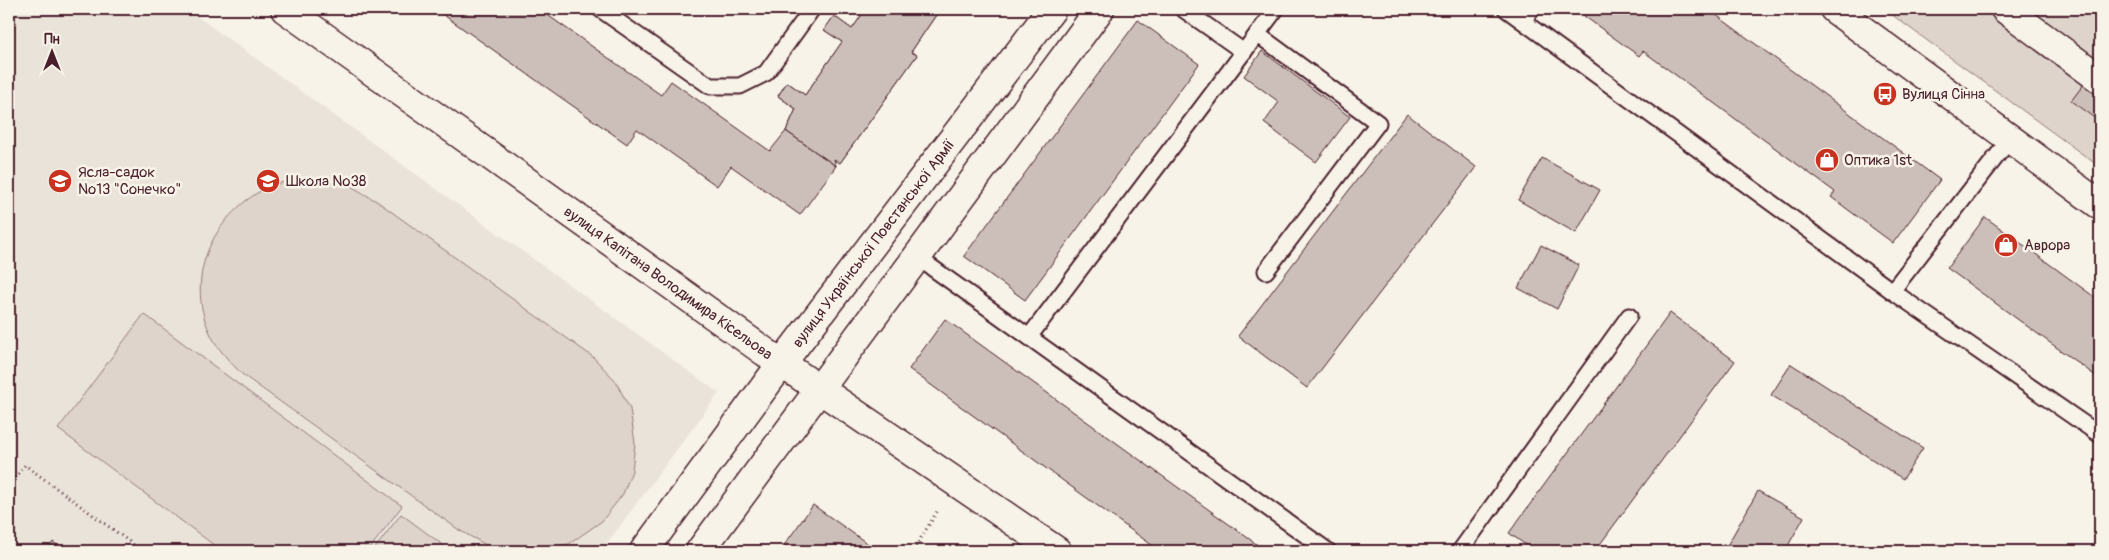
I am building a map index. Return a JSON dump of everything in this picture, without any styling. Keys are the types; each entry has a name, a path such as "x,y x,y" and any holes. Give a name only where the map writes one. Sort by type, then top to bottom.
{"street":[{"name":"вулиця Капітана Володимира Кісельова","path":"285,9 782,363 1057,551"},
{"name":"вулиця Української Повстанської Армії","path":"644,551 782,363 1052,9"},
{"path":"700,551 1100,9"},
{"path":"1834,9 2100,205"},
{"path":"2005,9 2100,79"}],"lane":[{"path":"600,9 710,86 740,86 766,73 812,9"},
{"path":"1183,9 1244,52"},
{"path":"1029,337 1276,9"},
{"path":"1506,9 1892,291 2100,435"},
{"path":"1522,21 1532,9"},
{"path":"1257,34 1378,123 1266,271"},
{"path":"1892,291 2010,139"},
{"path":"917,257 1328,551"},
{"path":"1460,551 1628,316"}],"path":[{"path":"9,486 25,465 142,551"},
{"path":"913,551 938,510"}],"shaded area":[{"name":"Школа №38","path":"9,9 187,9 719,393 601,551 9,551"},
{"path":"1884,9 2100,9 2100,167"},
{"path":"311,178 351,186 378,202 593,357 615,380 630,409 635,443 632,471 623,494 602,521 569,544 533,551 518,551 486,545 459,530 243,375 225,356 210,333 203,311 200,289 209,247 220,229 234,212 251,197 275,184"},
{"path":"144,314 402,506 368,551 222,551 58,429"},
{"path":"401,514 451,551 373,551"}],"building":[{"path":"435,9 539,9 661,95 671,81 770,151 786,131 836,166 800,215 731,166 717,186 637,129 627,144"},
{"path":"866,9 940,9 911,52 917,55 840,163 834,159 836,166 786,131 796,109 778,96 787,82 805,95 842,42 824,30 834,16 852,29"},
{"path":"866,9 940,9 911,52 917,55 840,163 834,159 836,166 786,131 796,109 778,96 787,82 805,95 842,42 824,30 834,16 852,29"},
{"path":"1589,9 1708,9 1940,180 1893,243 1831,197 1835,192 1643,51 1639,56 1584,16"},
{"path":"1138,20 1199,64 1025,300 964,256"},
{"path":"1262,51 1350,117 1316,162 1264,123 1279,102 1244,76"},
{"path":"2087,80 2100,90 2100,122 2071,101"},
{"path":"1407,114 1476,167 1307,388 1238,336"},
{"path":"1542,158 1600,190 1576,233 1518,200"},
{"path":"1985,217 2100,301 2100,379 1947,268"},
{"path":"1541,245 1579,265 1557,309 1518,288"},
{"path":"1670,313 1735,361 1595,551 1534,551 1509,533"},
{"path":"945,319 1266,551 1160,551 909,369"},
{"path":"1791,364 1923,448 1903,479 1771,395"},
{"path":"1758,491 1804,517 1785,551 1724,551"},
{"path":"813,505 878,551 780,551"},
{"path":"53,542 65,551 47,551"}],"place":[{"name":"Вулиця Сінна","path":"1885,94"},
{"name":"Оптика 1st","path":"1827,160"},
{"name":"Ясла-садок №13 \"Сонечко\"","path":"60,181"},
{"name":"Школа №38","path":"268,181"},
{"name":"Аврора","path":"2006,245"}]}
